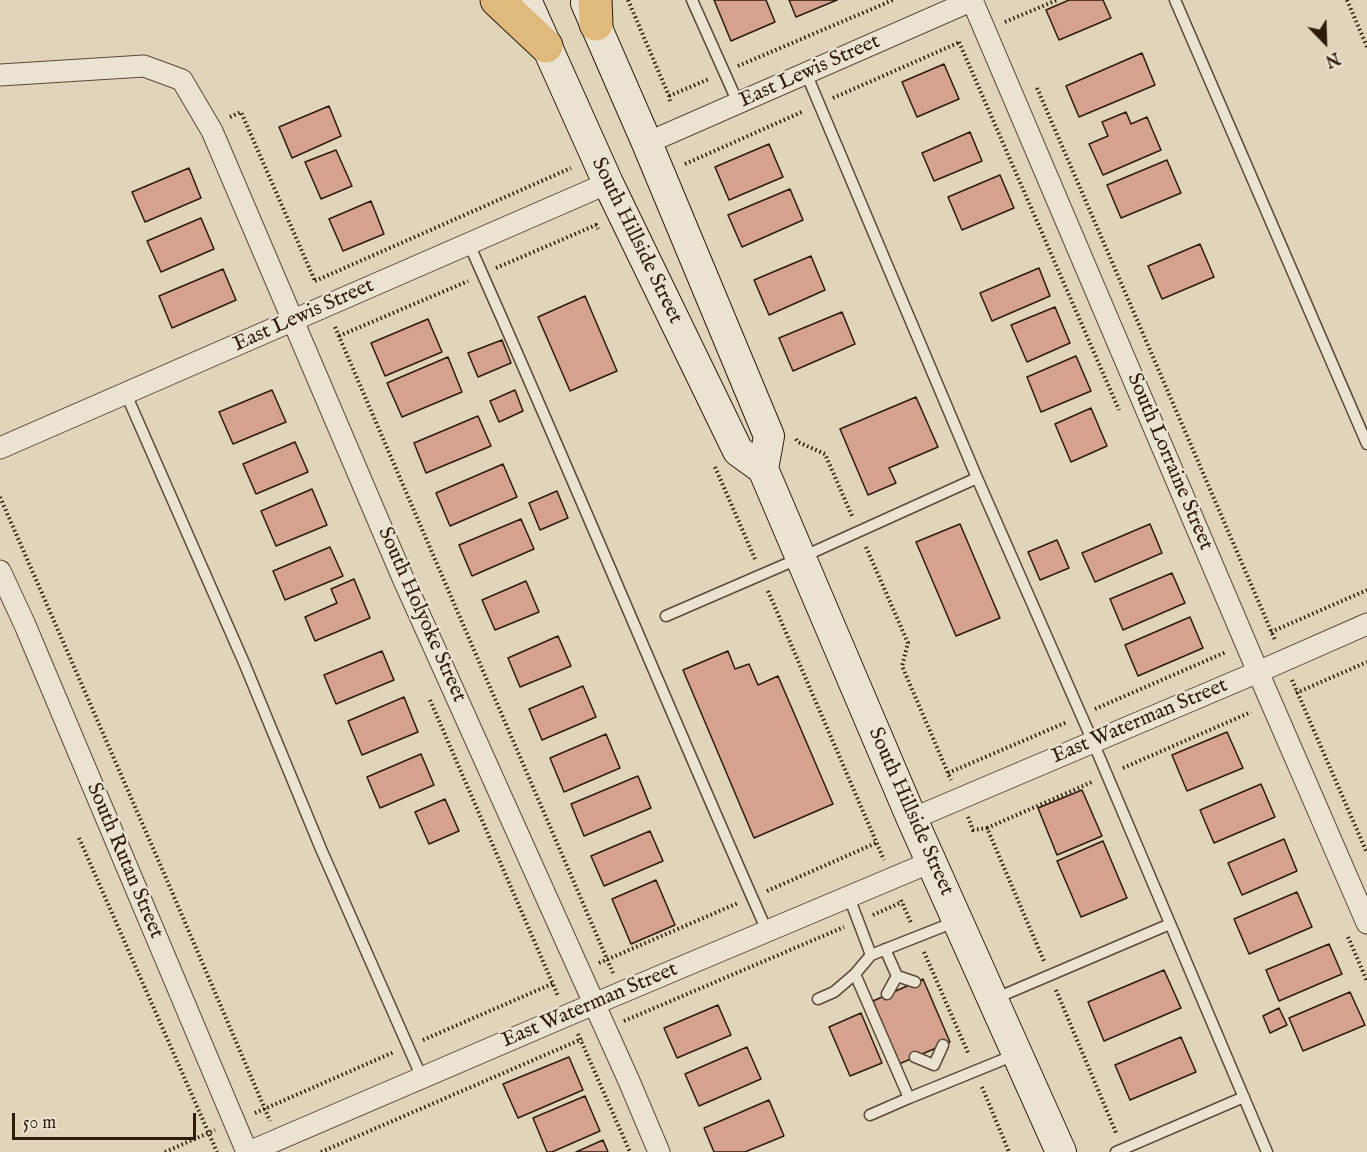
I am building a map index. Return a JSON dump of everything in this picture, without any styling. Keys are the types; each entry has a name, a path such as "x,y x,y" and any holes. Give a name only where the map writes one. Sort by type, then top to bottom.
{"highway":[{"path":"496,0 546,46"}],"main road":[{"name":"South Hillside Street","path":"526,0 608,183 738,451 763,469 912,819 1061,1152"},
{"name":"South Hillside Street","path":"592,8 769,436 763,469"}],"street":[{"name":"East Lewis Street","path":"647,143 973,0"},
{"name":"South Lorraine Street","path":"973,0 1367,923"},
{"name":"South Holyoke Street","path":"0,75 144,66 182,80 212,131 402,576 659,1152"},
{"name":"East Lewis Street","path":"0,448 608,183"},
{"name":"South Rutan Street","path":"0,571 248,1152"},
{"name":"East Waterman Street","path":"912,819 1367,624"},
{"name":"East Waterman Street","path":"248,1152 931,862"}],"lane":[{"path":"692,0 738,103"},
{"path":"1175,0 1367,444"},
{"path":"807,74 977,478 1093,742 1267,1152"},
{"path":"469,244 767,931"},
{"path":"126,394 422,1078"},
{"path":"666,616 977,478"},
{"path":"849,897 871,955"},
{"path":"818,999 834,992 855,974 871,955 958,921"},
{"path":"993,1000 1170,924"},
{"path":"885,949 897,976 915,982"},
{"path":"855,974 909,1098"},
{"path":"887,994 897,976"},
{"path":"934,1065 943,1045"},
{"path":"870,1115 1017,1054"},
{"path":"915,1057 934,1065 942,1084"},
{"path":"1120,1150 1244,1097"}],"path":[{"path":"628,0 669,99 724,72 893,0"},
{"path":"1000,25 1057,0"},
{"path":"1347,0 1367,47"},
{"path":"1036,87 1367,853"},
{"path":"229,117 241,112 315,281 571,168"},
{"path":"333,323 613,974 627,1020"},
{"path":"793,431 798,442 825,454 909,643 902,666 973,830 987,828 1367,662"},
{"path":"0,497 278,1140"},
{"path":"948,773 1367,591"},
{"path":"987,828 1050,975 1120,1150"},
{"path":"79,838 217,1152"},
{"path":"165,1152 876,843"}],"building":[{"path":"714,0 766,0 775,22 731,41"},
{"path":"789,0 837,0 796,17"},
{"path":"1069,0 1103,0 1111,18 1059,40 1046,10"},
{"path":"1142,53 1155,85 1079,117 1066,86"},
{"path":"944,64 959,99 917,117 902,82"},
{"path":"329,106 341,136 292,158 279,127"},
{"path":"1126,112 1131,124 1147,117 1161,150 1103,175 1089,144 1108,136 1102,122"},
{"path":"970,132 982,161 934,181 922,153"},
{"path":"769,144 783,177 729,200 715,167"},
{"path":"336,150 352,186 321,199 305,162"},
{"path":"1167,160 1181,193 1121,218 1107,185"},
{"path":"189,168 201,198 145,222 132,192"},
{"path":"1000,175 1014,208 962,230 948,197"},
{"path":"790,189 803,220 742,247 728,215"},
{"path":"371,201 384,234 343,251 329,219"},
{"path":"201,218 214,249 161,272 147,241"},
{"path":"1200,244 1214,277 1162,299 1148,266"},
{"path":"811,256 825,290 769,315 754,280"},
{"path":"1039,268 1050,296 992,321 980,293"},
{"path":"223,269 236,300 172,328 159,296"},
{"path":"585,296 617,371 570,391 538,317"},
{"path":"1055,307 1070,343 1027,362 1011,325"},
{"path":"842,312 855,344 793,371 779,338"},
{"path":"428,319 442,352 385,376 371,343"},
{"path":"502,340 511,363 478,377 468,353"},
{"path":"1076,356 1091,391 1041,412 1027,377"},
{"path":"448,357 462,392 402,417 387,383"},
{"path":"272,390 286,422 233,444 219,412"},
{"path":"515,390 523,411 499,422 490,401"},
{"path":"916,397 938,447 889,468 896,483 868,495 840,429"},
{"path":"1091,408 1107,446 1071,462 1055,424"},
{"path":"478,416 491,446 426,473 414,443"},
{"path":"295,442 308,472 256,494 243,464"},
{"path":"503,464 517,497 450,526 436,493"},
{"path":"312,489 327,525 276,546 261,511"},
{"path":"557,491 568,518 540,530 529,503"},
{"path":"521,519 534,549 472,576 459,545"},
{"path":"960,524 1000,618 956,636 916,542"},
{"path":"1150,524 1162,553 1095,582 1082,553"},
{"path":"1057,540 1069,568 1040,580 1028,552"},
{"path":"330,547 343,576 285,600 273,571"},
{"path":"1172,573 1185,603 1123,630 1110,599"},
{"path":"354,579 370,618 315,641 305,617 337,603 331,589"},
{"path":"526,581 539,612 495,630 482,600"},
{"path":"1190,617 1203,648 1138,676 1125,645"},
{"path":"558,636 571,666 520,687 508,658"},
{"path":"382,651 394,680 336,704 324,675"},
{"path":"728,651 735,669 749,664 758,685 778,676 833,804 754,838 683,670"},
{"path":"583,686 596,717 542,740 529,709"},
{"path":"404,697 418,732 362,755 348,721"},
{"path":"1227,732 1243,768 1187,791 1172,755"},
{"path":"606,734 620,768 564,792 550,758"},
{"path":"421,754 434,785 380,808 367,777"},
{"path":"638,776 651,808 584,836 571,804"},
{"path":"1261,784 1275,817 1214,843 1200,810"},
{"path":"1082,790 1102,836 1057,855 1038,808"},
{"path":"445,799 459,831 429,844 415,812"},
{"path":"650,831 663,861 604,886 591,856"},
{"path":"1284,839 1297,871 1242,895 1228,863"},
{"path":"1103,841 1127,898 1081,917 1057,861"},
{"path":"656,880 675,925 631,944 612,899"},
{"path":"1297,892 1312,927 1249,954 1234,919"},
{"path":"1329,944 1342,974 1279,1001 1266,970"},
{"path":"1164,970 1181,1008 1104,1041 1088,1002"},
{"path":"923,979 950,1042 899,1064 873,1001"},
{"path":"1350,992 1365,1025 1303,1051 1289,1018"},
{"path":"718,1005 731,1035 677,1058 664,1028"},
{"path":"1279,1008 1287,1025 1270,1033 1263,1016"},
{"path":"861,1013 882,1063 850,1076 829,1027"},
{"path":"1181,1037 1196,1072 1130,1100 1115,1065"},
{"path":"747,1047 761,1079 699,1106 685,1074"},
{"path":"569,1057 583,1090 518,1118 503,1084"},
{"path":"585,1096 600,1131 552,1152 547,1152 533,1118"},
{"path":"769,1100 784,1136 745,1152 714,1152 704,1128"},
{"path":"603,1140 608,1152 576,1152"}]}
